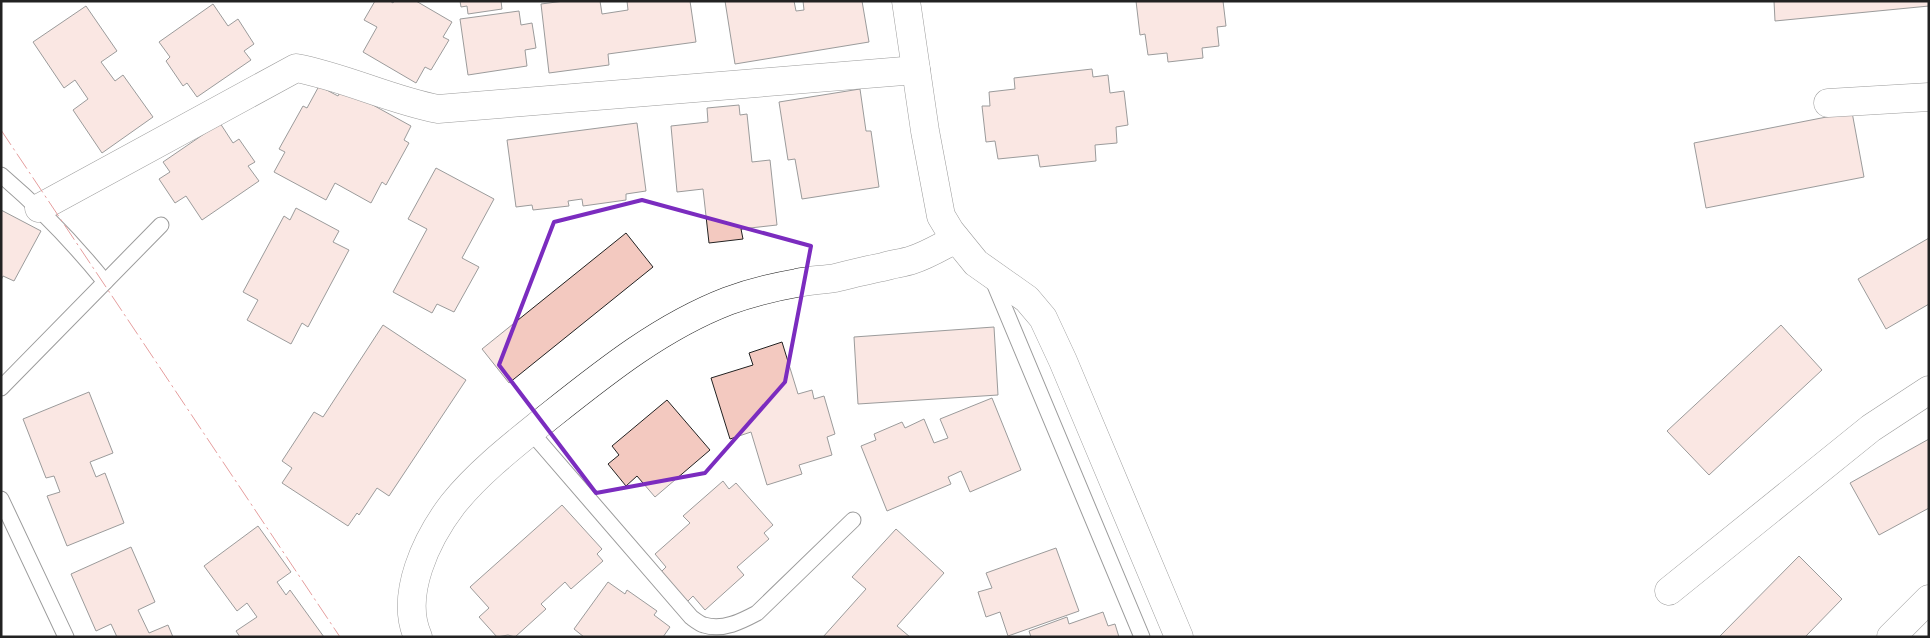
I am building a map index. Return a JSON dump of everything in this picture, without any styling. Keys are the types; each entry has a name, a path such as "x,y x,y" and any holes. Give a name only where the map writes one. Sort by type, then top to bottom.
{"street":[{"path":"906,1 925,131 941,216 956,239 976,263 1027,299 1043,318 1063,361 1179,637"},
{"path":"39,208 296,68 321,72 391,97 438,108 916,70"},
{"path":"1828,103 1929,98"},
{"path":"418,637 412,615 413,596 421,560 435,531 453,505 470,485 531,432 616,364 661,334 694,316 729,301 763,290 798,282 833,278 912,260 956,239"},
{"path":"1669,591 1871,428 1929,390"},
{"path":"1891,637 1929,599"}],"lane":[{"path":"1,175 39,208 74,243 106,282"},
{"path":"1,388 162,225"},
{"path":"990,272 1142,637"},
{"path":"531,432 691,617 704,626 727,626 738,623 757,612 853,520"},
{"path":"1,499 66,637"}],"highlighted area":[{"path":"642,200 811,246 785,382 705,473 596,493 499,365 554,222"}],"building":[{"path":"375,1 390,1 393,3 394,1 416,1 452,22 443,37 449,40 431,70 425,67 416,83 363,52 377,27 364,20"},
{"path":"460,1 501,1 502,9 468,14 467,6 461,7"},
{"path":"564,1 600,1 602,14 628,10 627,1 690,1 696,42 608,54 609,65 549,73 541,4"},
{"path":"725,1 794,1 796,11 804,10 803,1 862,1 869,42 735,64"},
{"path":"1136,1 1223,1 1226,26 1217,27 1219,46 1202,48 1203,58 1168,62 1167,53 1148,55 1145,34 1140,35"},
{"path":"1774,1 1929,1 1929,6 1775,21"},
{"path":"213,4 228,26 238,19 254,44 244,51 251,60 197,97 187,83 183,86 166,61 170,57 159,42"},
{"path":"86,6 117,51 101,62 115,81 123,75 153,117 102,153 73,110 88,99 75,80 64,88 33,42"},
{"path":"519,11 521,25 532,23 536,48 525,50 527,66 468,75 460,19"},
{"path":"1092,69 1093,77 1108,75 1110,93 1124,91 1128,125 1116,127 1117,143 1095,145 1096,161 1040,167 1038,155 998,159 995,141 986,142 982,106 990,106 989,92 1015,89 1014,78"},
{"path":"319,86 338,96 342,88 411,126 404,140 409,143 386,185 382,182 371,203 335,183 326,200 274,172 285,152 279,149 303,106 307,108"},
{"path":"860,89 866,131 871,131 879,187 802,199 795,159 788,160 779,102"},
{"path":"739,105 740,115 747,114 752,162 770,160 777,225 741,229 743,239 709,243 703,189 677,192 671,126 708,122 707,108"},
{"path":"1852,112 1864,177 1706,208 1694,143"},
{"path":"220,123 233,143 239,139 255,162 248,166 259,181 202,220 186,196 175,203 159,179 170,172 163,162"},
{"path":"637,123 646,191 626,194 626,200 583,206 582,199 568,201 569,206 533,210 532,205 516,207 507,140"},
{"path":"436,168 494,199 462,258 479,267 454,312 437,304 432,313 393,292 427,229 408,219"},
{"path":"296,208 339,231 333,242 349,250 308,327 302,323 291,344 247,320 258,300 243,292 284,216 290,220"},
{"path":"1,210 41,231 14,281 3,276 1,280"},
{"path":"626,233 653,267 509,383 482,349"},
{"path":"1929,238 1929,304 1886,329 1858,279"},
{"path":"383,325 466,380 389,496 377,488 359,515 357,513 348,526 282,483 292,468 282,461 314,412 323,417"},
{"path":"1781,325 1822,370 1709,475 1667,431"},
{"path":"994,327 998,395 858,404 854,337"},
{"path":"782,342 798,394 812,390 814,399 824,396 835,434 827,437 832,455 799,465 802,474 767,485 751,432 730,439 711,378 753,365 749,353"},
{"path":"89,392 113,453 90,462 96,477 105,473 124,523 67,546 47,496 60,492 54,476 46,478 23,419"},
{"path":"992,398 1021,470 970,492 961,471 948,477 951,484 887,511 861,446 876,440 874,434 902,422 905,428 924,419 934,443 948,438 940,419"},
{"path":"667,400 710,450 655,497 637,476 626,486 608,464 619,455 612,446"},
{"path":"1929,439 1929,508 1879,535 1850,483"},
{"path":"723,481 729,489 736,483 773,525 764,533 769,539 737,567 744,575 705,610 693,596 687,602 661,572 666,567 655,554 690,523 683,516"},
{"path":"562,505 602,549 597,554 603,561 571,589 565,582 541,604 546,609 515,637 508,635 497,637 479,617 489,608 470,587"},
{"path":"258,526 291,572 277,582 286,595 290,590 324,637 240,637 236,631 257,617 247,603 237,611 204,566"},
{"path":"896,529 944,573 897,626 910,637 823,637 866,589 852,577"},
{"path":"131,547 155,602 138,610 149,633 168,625 173,637 117,637 111,624 96,631 71,574"},
{"path":"1056,548 1079,611 1008,636 1000,612 986,617 978,592 992,588 986,573"},
{"path":"1799,556 1842,599 1805,637 1719,637"},
{"path":"608,582 625,594 627,590 657,611 654,615 670,627 663,637 584,637 574,629"},
{"path":"1103,612 1108,626 1115,624 1119,637 1031,637 1029,631 1067,617 1069,624"}],"power":[{"path":"1,130 340,637"}]}
